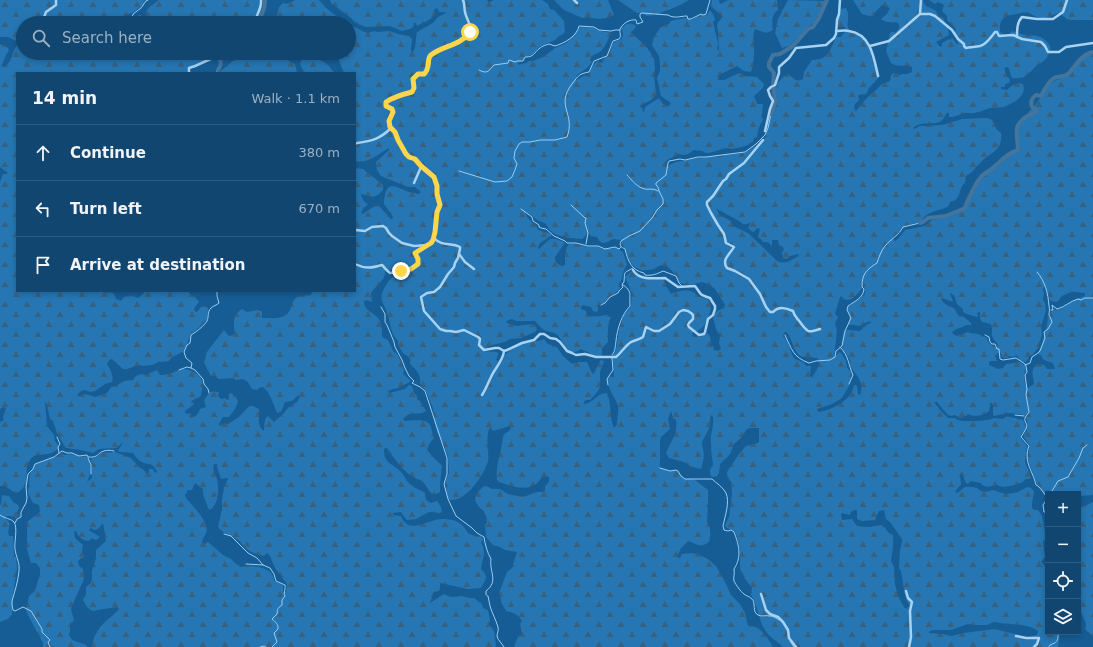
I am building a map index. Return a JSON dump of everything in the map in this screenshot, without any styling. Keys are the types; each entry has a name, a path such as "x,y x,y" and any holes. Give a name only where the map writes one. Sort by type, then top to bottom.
{"street":[{"path":"44,16 44,14 56,5 56,0"},
{"path":"256,16 262,6 262,0"},
{"path":"356,264 362,267 374,268 382,265 390,274 411,269 418,264 418,259 415,253 431,243 434,238 437,212 440,205 437,194 437,186 433,175 421,167 415,159 406,154 395,132 389,124 393,112 392,109 386,106 386,104 387,101 405,93 412,92 414,88 413,79 418,74 424,74 426,72 429,65 428,59 431,55 440,49 460,42 470,32 463,0"},
{"path":"574,0 578,3"},
{"path":"765,131 773,101 768,90 775,85 779,67 790,58 796,48 826,45 835,36 840,11 840,0"},
{"path":"920,14 921,0"},
{"path":"1017,37 1018,24 1022,17 1053,19 1063,12 1067,0"},
{"path":"870,46 889,41 920,14 930,14 935,16 952,30 958,40 964,44 966,48 983,45 995,32 997,32 999,36 1013,35 1022,39 1041,42 1048,52 1059,52 1066,47 1093,43"},
{"path":"836,31 850,31 864,38 870,46 878,76"},
{"path":"189,72 189,68 208,60"},
{"path":"356,144 374,140 391,128"},
{"path":"763,140 744,163 729,174 714,196 707,202 707,205 724,234 726,243 734,247 726,258 725,264 727,268 749,279 760,294 770,312 785,307 793,311 794,315 807,331 812,332 820,329"},
{"path":"414,183 421,167"},
{"path":"356,230 365,231 372,227 383,226 392,236 402,243 414,246 427,245"},
{"path":"434,238 436,241 444,244 459,246 460,249 453,269 438,289 434,292 427,293 422,297 424,310 442,330 456,332 466,331 478,337 480,339 479,345 484,350 492,348 504,350 516,347 522,343 534,340 540,334 544,334 550,338 556,339 567,351 572,354 585,354 596,357 616,357 632,342 643,337 646,327 659,331 670,324 680,311 686,310 691,312 693,315 693,319 688,325 689,327 699,335 705,332 708,319 713,315 715,309 715,306 710,298 702,296 695,286 678,287 665,278 644,278 637,275 633,270"},
{"path":"459,254 465,262 474,269"},
{"path":"482,395 488,386 490,377 503,357 504,350"},
{"path":"906,592 908,598 912,602 910,611 911,637 909,647"},
{"path":"761,594 766,610 770,614 778,617 783,622 796,647"},
{"path":"1016,636 1039,638 1034,647"}],"green space":[{"path":"0,0 146,0 144,1 143,5 132,13 123,16 16,16 16,41 8,37 0,37"},
{"path":"159,0 262,0 260,16 146,16 146,14 148,9"},
{"path":"295,0 319,0 326,8 337,16 277,16 279,7 283,3 287,4"},
{"path":"330,0 487,0 490,2 494,0 542,0 548,4 550,9 554,10 564,21 565,32 555,40 539,47 532,55 525,56 523,60 518,63 518,65 540,58 566,43 580,27 594,28 611,33 603,49 592,56 590,60 592,62 587,68 577,75 576,80 589,75 591,68 597,61 602,63 608,55 614,42 622,39 623,33 621,28 626,24 633,24 636,27 631,32 645,45 654,59 656,95 651,100 640,106 644,112 645,107 659,98 663,104 669,106 671,103 661,96 657,78 660,71 659,56 652,45 655,35 661,27 674,20 686,18 692,20 699,15 707,15 710,10 715,20 713,22 718,43 717,49 719,51 717,26 722,16 711,6 712,0 719,0 721,4 728,0 777,0 778,10 773,16 773,30 766,33 755,29 753,37 754,61 751,72 744,71 737,66 719,75 718,80 724,80 741,73 745,76 757,77 764,84 763,88 754,96 757,104 763,104 763,120 757,137 754,138 753,142 742,147 732,149 726,148 709,153 694,150 684,155 678,154 666,161 667,166 676,162 697,158 744,153 763,142 766,135 770,114 775,104 774,87 784,76 788,74 796,80 803,79 804,72 812,60 818,60 828,53 836,37 841,37 845,32 845,27 837,27 840,9 846,8 849,30 866,41 880,76 869,88 866,94 858,95 859,100 854,106 856,111 882,84 890,81 891,75 894,73 900,75 912,72 912,67 891,63 886,51 890,33 895,32 899,28 899,24 896,22 888,22 881,19 887,14 890,8 882,5 873,17 862,14 853,0 923,0 925,5 936,11 938,15 943,18 948,28 949,35 936,42 940,47 942,46 942,43 949,39 951,40 952,38 958,45 954,34 956,29 947,20 947,16 942,11 944,5 938,2 935,4 929,0 1093,0 1093,20 1071,20 1059,13 1044,18 1029,13 1023,13 1003,18 1000,24 1000,32 1003,34 1009,34 1012,31 1040,37 1050,46 1051,49 1049,55 1027,75 1021,78 1012,78 1008,67 1004,68 1007,77 1010,80 1009,83 1005,84 1005,87 1001,87 1001,89 1007,90 1014,84 1023,84 1024,90 1018,100 1004,107 991,108 975,113 965,113 949,117 949,113 947,113 942,120 938,122 920,124 913,128 914,129 920,126 943,125 962,119 988,118 992,120 997,130 1001,133 1001,139 996,150 966,176 958,196 955,200 950,202 949,206 926,215 921,222 902,228 893,238 895,241 905,230 925,226 932,220 949,217 966,208 980,178 1007,156 1015,152 1018,145 1016,125 1034,107 1049,85 1054,81 1065,77 1085,57 1093,53 1093,495 1081,496 1081,491 1045,491 1045,494 1037,484 1029,463 1028,458 1030,445 1024,437 1028,425 1026,416 1008,413 994,416 993,405 990,403 990,408 986,413 975,416 968,414 960,418 955,415 948,415 937,402 934,402 948,418 955,418 962,421 978,421 994,418 1003,419 1007,416 1019,420 1022,419 1025,423 1026,430 1020,437 1027,447 1025,462 1031,477 1029,479 1010,486 1003,487 997,485 987,487 981,483 970,481 968,484 966,483 961,472 961,484 955,492 957,493 965,487 977,488 985,492 993,490 1005,494 1018,492 1027,487 1034,491 1032,508 1034,510 1038,510 1042,516 1045,532 1045,539 1043,542 1045,557 1041,562 1045,566 1045,635 1060,635 1058,647 783,647 769,635 763,626 751,595 752,588 743,576 740,568 740,550 737,536 734,531 725,526 729,517 732,494 731,482 727,472 746,446 758,443 759,428 747,429 741,438 734,444 730,454 720,464 719,473 717,476 713,477 711,476 710,471 713,465 711,436 713,417 711,415 710,424 702,443 704,457 701,469 669,458 666,453 676,429 676,420 673,418 671,411 668,419 670,429 661,437 660,441 660,468 669,471 676,470 683,478 695,480 708,490 707,522 710,532 709,542 702,545 697,545 689,541 681,548 677,557 680,558 682,554 698,554 708,559 716,566 731,595 740,604 745,613 748,626 759,629 766,636 773,647 514,647 518,637 522,634 520,624 522,621 516,614 506,611 499,593 507,572 512,568 517,552 505,550 493,545 486,537 486,517 484,511 477,505 475,499 479,491 484,486 492,489 500,489 508,494 518,496 526,496 537,492 542,492 545,491 545,486 549,480 549,477 542,477 533,486 522,488 499,482 497,480 497,469 503,436 511,428 510,426 493,431 490,427 488,432 488,460 483,473 472,488 460,498 454,500 448,499 445,482 449,473 448,456 437,432 433,408 426,391 420,384 418,373 410,364 409,358 404,354 398,345 398,341 392,332 388,314 381,297 388,282 397,270 395,269 388,271 384,268 385,275 371,293 372,302 367,300 364,301 364,304 380,321 382,327 382,337 388,340 393,351 397,354 401,361 404,371 403,374 411,381 388,391 389,393 405,389 409,385 412,386 417,399 426,411 423,413 408,415 403,420 425,421 430,425 434,438 427,449 442,466 440,492 432,494 422,481 413,477 402,468 387,448 384,449 385,458 387,461 402,473 411,485 425,493 427,501 431,503 437,501 442,512 429,512 416,519 407,520 401,512 393,513 393,515 401,516 404,522 414,526 437,520 453,520 459,522 470,534 474,536 481,536 483,539 481,543 484,553 481,569 486,578 481,588 468,589 440,583 439,591 434,592 430,603 444,594 451,597 460,596 474,598 482,604 483,608 488,610 490,621 489,624 494,631 496,646 92,647 95,635 99,629 119,609 117,607 92,611 87,607 83,600 86,594 86,587 91,583 96,550 106,541 103,523 98,529 94,530 91,528 89,530 100,537 96,540 92,538 89,541 85,540 79,537 76,531 74,531 75,538 83,545 82,551 85,557 78,561 79,566 83,569 84,579 72,606 71,610 74,620 70,625 69,635 72,640 86,645 87,647 43,647 43,643 26,610 29,596 35,591 40,574 40,568 36,563 31,563 27,549 27,523 40,512 39,505 33,503 28,493 30,473 35,464 56,457 62,453 64,455 69,454 86,456 90,469 87,482 92,478 91,459 102,453 115,452 131,458 145,471 146,474 149,472 149,469 153,469 155,473 157,472 154,466 140,461 133,453 118,451 123,442 116,448 99,449 93,453 66,448 57,433 53,421 50,419 45,401 47,426 54,435 58,449 50,454 35,456 32,458 28,464 25,486 17,493 5,486 0,486 0,422 4,420 3,417 6,408 4,407 0,409 0,182 3,174 8,173 0,167 0,45 7,47 9,50 2,65 3,67 11,60 16,47 16,60 206,60 189,67 188,72 16,72 16,292 110,292 114,294 116,299 121,301 124,297 129,296 138,298 144,292 189,292 199,302 194,310 196,312 204,306 208,308 207,319 191,334 184,351 171,358 169,361 159,362 152,365 139,365 127,369 123,369 112,359 109,360 107,364 112,375 112,382 105,384 95,391 90,392 83,390 77,395 85,394 96,397 107,393 112,386 116,386 124,381 133,380 136,376 141,374 146,375 157,370 160,375 183,369 192,371 202,380 201,396 191,401 192,403 194,402 193,405 185,411 186,414 192,413 190,416 191,418 197,415 200,409 206,407 204,400 212,392 219,392 218,396 221,399 225,398 227,400 229,399 229,394 231,393 236,397 238,402 229,417 223,417 219,424 220,426 225,423 228,424 239,417 249,406 253,406 259,409 259,424 264,431 265,421 268,416 274,422 288,408 297,402 300,396 299,395 292,401 285,402 281,412 277,413 268,392 263,387 257,390 252,389 248,382 243,379 219,379 211,376 204,363 207,352 224,330 229,336 235,333 234,319 237,313 242,309 247,312 258,310 262,311 262,318 277,318 286,315 289,312 293,301 296,298 311,295 312,292 356,292 356,168 363,169 383,185 383,190 378,195 372,197 361,194 363,200 368,205 363,208 361,213 363,214 378,205 391,219 393,219 384,204 386,191 390,187 393,186 419,194 421,192 415,187 408,187 381,176 377,170 376,162 389,150 389,148 368,160 356,161 356,72 344,72 339,60 356,60 356,28 368,33 374,31 389,31 409,36 412,39 412,53 415,47 417,32 433,23 438,17 446,13 439,12 437,8 434,10 434,16 430,20 417,26 416,23 414,23 413,27 410,29 402,31 390,26 366,27 356,23 356,16 348,16 331,3","holes":["716,209 743,224 751,222 748,228 753,232 757,228 760,229 758,237 763,242 768,242 772,246 772,240 778,240 779,245 784,249 782,253 783,258 787,259 790,256 798,254 799,256 786,262 777,261 748,233 733,226 731,221 720,215","525,212 545,223 554,233 562,236 582,239 589,234 597,237 603,243 614,239 621,240 630,262 635,267 642,270 654,269 662,265 666,266 674,273 679,283 690,285 702,282 708,284 715,289 725,305 724,308 717,311 713,318 720,336 719,343 721,349 718,351 714,350 713,346 710,346 711,339 707,333 705,335 693,337 692,333 703,327 708,318 711,307 708,300 688,291 679,291 671,294 664,279 643,278 639,277 632,271 625,277 632,293 631,306 624,315 619,330 616,350 613,355 614,377 609,376 608,380 609,387 617,402 618,408 617,425 614,428 607,393 603,393 590,402 584,404 584,402 586,400 590,400 600,388 600,372 604,361 601,360 593,374 587,362 578,362 573,364 564,357 557,347 548,344 544,339 540,341 527,342 510,350 498,361 496,360 499,354 497,352 483,351 492,345 505,342 510,339 521,338 537,330 533,324 517,326 506,322 512,319 516,321 535,321 544,330 556,334 566,348 572,352 576,352 581,349 599,357 602,355 602,348 608,342 608,326 611,317 607,315 595,317 590,316 587,315 586,311 581,309 581,307 583,305 591,307 593,311 596,312 598,311 598,305 604,303 610,296 618,291 620,288 619,284 627,264 623,252 617,248 603,249 598,247 569,244 565,254 565,265 562,266 556,262 555,257 564,242 556,239 550,239 539,249 540,243 552,235 537,229 527,217","861,283 865,294 848,308 850,318 848,324 861,326 870,321 871,323 858,331 844,331 841,346 850,360 851,368 860,381 860,395 858,394 857,386 854,385 849,396 840,404 818,412 817,409 832,404 842,398 849,386 852,375 847,368 846,361 839,352 836,356 834,356 837,330 835,323 838,317 835,314 840,297 841,296 844,299 849,300 862,288","1045,287 1048,296 1051,301 1054,302 1071,292 1085,293 1085,295 1060,309 1053,310 1048,316 1047,326 1038,354 1053,363 1055,369 1047,369 1044,365 1037,364 1033,369 1034,384 1028,388 1024,378 1025,367 1022,363 1006,364 1003,368 998,369 989,365 989,362 997,361 995,356 997,353 1001,353 1002,357 1005,358 1009,356 1014,357 1016,355 1018,356 1019,360 1024,362 1027,361 1029,356 1032,355 1038,348 1042,334 1041,326 1046,311 1043,300 1043,288","950,293 954,295 957,304 963,309 963,312 977,317 977,313 980,312 982,322 991,324 992,336 998,344 997,347 988,342 987,338 978,334 968,332 957,336 953,334 952,332 955,330 966,325 971,325 971,323 964,317 958,315 954,308 944,303 941,298 953,301","786,332 800,356 818,359 818,368 812,378 810,375 811,366 806,366 804,363 793,357 786,339 783,336","214,464 217,464 221,479 228,479 224,487 222,509 218,527 219,529 236,538 251,552 264,556 267,553 270,556 275,568 287,584 285,593 283,592 283,585 274,581 272,574 267,570 253,566 241,567 223,555 208,542 205,544 202,542 207,531 206,526 202,517 185,495 188,490 192,490 195,483 203,489 203,494 210,510 217,500 218,487 213,468","857,510 857,519 862,521 875,520 879,511 884,510 886,519 890,522 902,539 899,568 901,571 905,596 909,606 907,609 904,607 898,596 895,585 894,567 891,561 893,535 881,525 869,527 857,526 852,519 842,520 841,513 850,515 851,512","994,622 1023,625 1034,628 1038,631 1037,635 1028,637 994,629 951,636 929,633 930,631 934,630 951,630 968,624 987,625"]},
{"path":"554,0 608,0 614,15 598,19 587,17 583,18 564,10"},
{"path":"618,0 689,0 658,15 647,16 637,13"},
{"path":"788,0 825,1 814,23 808,27 794,43 782,48 775,33 778,19"},
{"path":"288,60 295,64 297,72 219,72 233,61"},
{"path":"301,60 323,61 334,72 304,72 300,62"},
{"path":"2,495 9,496 13,502 18,505 19,508 17,513 20,515 16,518 7,516 5,518 10,523 8,532 9,536 13,536 14,555 16,557 17,569 13,594 12,614 8,619 0,622 0,505"},
{"path":"1093,502 1093,636 1085,629 1086,624 1081,612 1081,506"}],"waterway":[{"path":"132,16 148,0"},
{"path":"261,16 265,6 265,0"},
{"path":"459,171 495,182 507,181 512,177 517,164 514,158 515,151 519,144 522,142 555,140 567,137 569,129 565,104 567,92 581,74 589,72 594,61 607,56 613,41 620,38 620,29 623,25 631,20 636,20 637,24 643,22 640,17 640,14 642,13 675,17 687,16 688,19 691,19 701,14 706,14 710,0"},
{"path":"771,114 775,102 773,85 774,73 769,67 769,63 773,55 780,54 793,46 808,29 813,27 827,0"},
{"path":"479,70 486,72 494,65 508,63 509,60 515,62 523,61 525,57 532,55 543,46 549,44 555,46 563,43 576,33 579,26 594,27 599,30 620,30"},
{"path":"920,223 928,218 946,216 965,208 978,180 1005,157 1018,150 1017,127 1023,119 1036,112 1031,105 1033,97 1036,95 1041,96 1054,78 1068,74 1085,55 1093,52"},
{"path":"218,70 221,64 220,60"},
{"path":"682,286 676,276 663,271 645,275 644,273 636,270 629,261 625,249 622,248 620,244 621,241 640,231 663,204 663,199 656,183 666,175 669,161 745,152 765,135 771,114"},
{"path":"627,175 640,187 658,191"},
{"path":"571,205 586,218 585,223 588,233 586,244"},
{"path":"521,209 532,217 533,221 539,225 539,227 546,229 554,236 567,243 598,246 605,249 615,247 619,249 621,247"},
{"path":"785,335 789,345 796,355 804,361 809,363 830,360 835,357 836,351 842,346 845,331 851,318 847,310 848,306 862,295 864,289 862,287 862,283 865,273 877,263 884,248 903,227 920,223"},
{"path":"612,355 615,350 620,322 630,306 629,291 622,284 624,282 625,273 633,268"},
{"path":"1025,365 1030,363 1032,357 1040,351 1045,338 1044,332 1048,329 1052,322 1049,315 1046,288 1037,272"},
{"path":"601,305 610,297 618,293 623,287 622,285"},
{"path":"209,393 203,379 195,370 191,368 192,363 186,358 184,352 187,345 190,343 191,335 206,323 210,310 219,303 217,292"},
{"path":"1051,310 1053,310 1052,305 1057,309 1078,299 1093,298"},
{"path":"381,307 385,314 385,322 395,347 409,376 414,381 412,383 425,391 447,458 447,474 444,484 448,499 456,516 484,537 486,548 491,559 493,576 492,584 486,591 486,594 498,627 497,636 504,647"},
{"path":"985,335 989,337 990,342 995,344 997,349 999,349 1000,359 1016,358 1026,366 1026,395 1029,412 1025,418 1027,425 1026,429 1021,437 1029,446 1027,457 1036,485 1045,494"},
{"path":"840,347 847,357 853,375 849,384"},
{"path":"608,385 607,379 613,370 612,358"},
{"path":"179,370 187,367 191,368"},
{"path":"1015,415 1024,416"},
{"path":"57,437 60,444 58,447 59,453"},
{"path":"1052,491 1058,481 1068,477 1083,448 1087,445"},
{"path":"15,523 17,519 21,517 21,512 26,503 28,474 33,469 35,464 54,457 62,451 79,456 87,455 88,457 96,456 105,451 114,451"},
{"path":"88,458 91,465 91,474"},
{"path":"660,468 670,471 676,470 685,479 712,479 725,491 727,505 723,526 724,530 731,530 734,532 739,551 737,564 734,569 734,581 743,593 752,599 756,614 761,616 772,616 779,620"},
{"path":"1045,502 1043,505 1045,512"},
{"path":"0,515 13,521 16,528 15,549 19,575 12,601 13,610 15,611 23,607 31,611 42,629 42,632 50,640 48,642 50,647"},
{"path":"224,534 231,536 248,553 257,558 263,565 270,568 276,581 285,585 285,596 282,600 282,605 278,608 277,614 272,619 277,624 278,629 274,633 277,642 272,647"},
{"path":"246,564 263,565"},
{"path":"1049,647 1057,641 1058,635"},
{"path":"790,641 794,647"},
{"path":"260,647 266,647"}],"route":[{"path":"401,271 411,269 418,264 418,259 415,253 431,243 433,240 437,212 440,205 437,196 436,180 433,175 427,172 415,159 407,156 395,132 390,127 389,121 393,112 392,109 386,106 386,102 405,93 412,92 414,88 413,79 418,74 425,74 429,65 429,57 440,49 460,42 470,32"}]}
